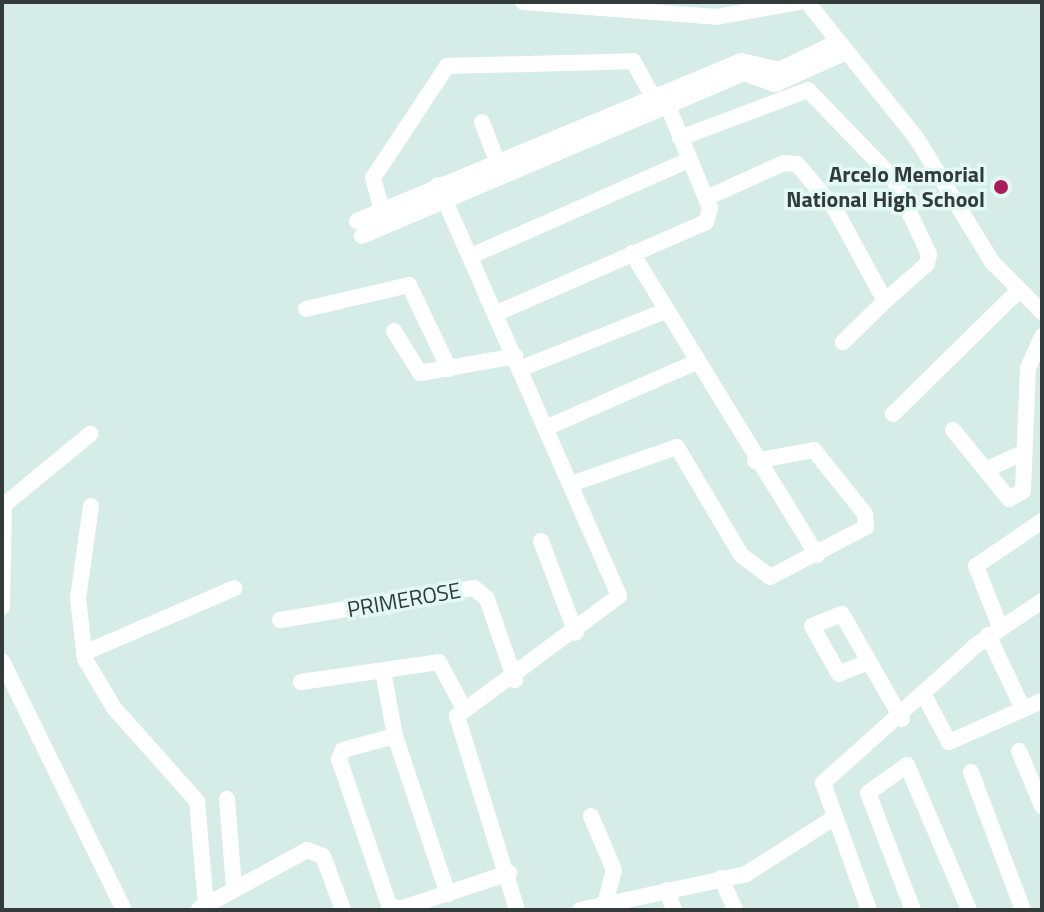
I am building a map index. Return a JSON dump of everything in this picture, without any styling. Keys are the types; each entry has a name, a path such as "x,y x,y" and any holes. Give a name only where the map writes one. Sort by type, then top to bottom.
{"street":[{"path":"523,2 722,17 812,4 839,48 917,139 979,243 1042,312"},
{"path":"442,193 496,159 745,73 782,83 839,48"},
{"path":"384,218 373,178 447,66 627,60 660,100 680,138 706,198 706,222 497,313"},
{"path":"680,138 808,90 893,178 929,254 843,342"},
{"path":"359,229 660,100"},
{"path":"482,122 496,159"},
{"path":"471,256 689,160"},
{"path":"706,198 784,163 797,164 835,209 885,301"},
{"path":"442,193 574,483 619,596 515,680 464,709 457,721 509,873 517,910"},
{"path":"632,253 694,363 817,555"},
{"path":"306,309 414,287 449,369"},
{"path":"893,414 1019,290"},
{"path":"394,331 414,370 449,369 519,362 663,312"},
{"path":"953,430 990,468 1009,499 1023,491 1020,454 1028,368 1042,336"},
{"path":"548,427 694,363"},
{"path":"2,607 3,556 10,495 90,434"},
{"path":"574,483 677,447 751,568 770,577 862,532 865,514 814,450 755,461"},
{"path":"990,468 1020,454"},
{"path":"91,506 78,598 84,653 114,708 197,801 202,908 307,850 323,856 343,910"},
{"path":"1023,709 994,631 976,566 1042,521"},
{"path":"541,541 576,633"},
{"path":"84,653 235,588"},
{"name":"PRIMEROSE","path":"280,620 474,588 487,599 515,680"},
{"path":"869,910 825,780 902,719 994,631 1041,606"},
{"path":"301,682 439,662 464,709"},
{"path":"868,662 902,719"},
{"path":"2,663 8,693 124,910"},
{"path":"383,671 395,736 448,894"},
{"path":"925,697 947,742 1042,701"},
{"path":"395,736 343,750 339,759 392,907 448,894 509,873"},
{"path":"1019,751 1042,806"},
{"path":"913,910 868,793 902,766 913,770 969,910"},
{"path":"971,772 1023,910"},
{"path":"227,799 234,888"},
{"path":"591,816 614,870 611,905"},
{"path":"580,910 751,871 835,817"},
{"path":"721,878 735,910"},
{"path":"667,890 674,910"}],"place":[{"name":"Arcelo Memorial National High School","path":"1001,187"}]}
